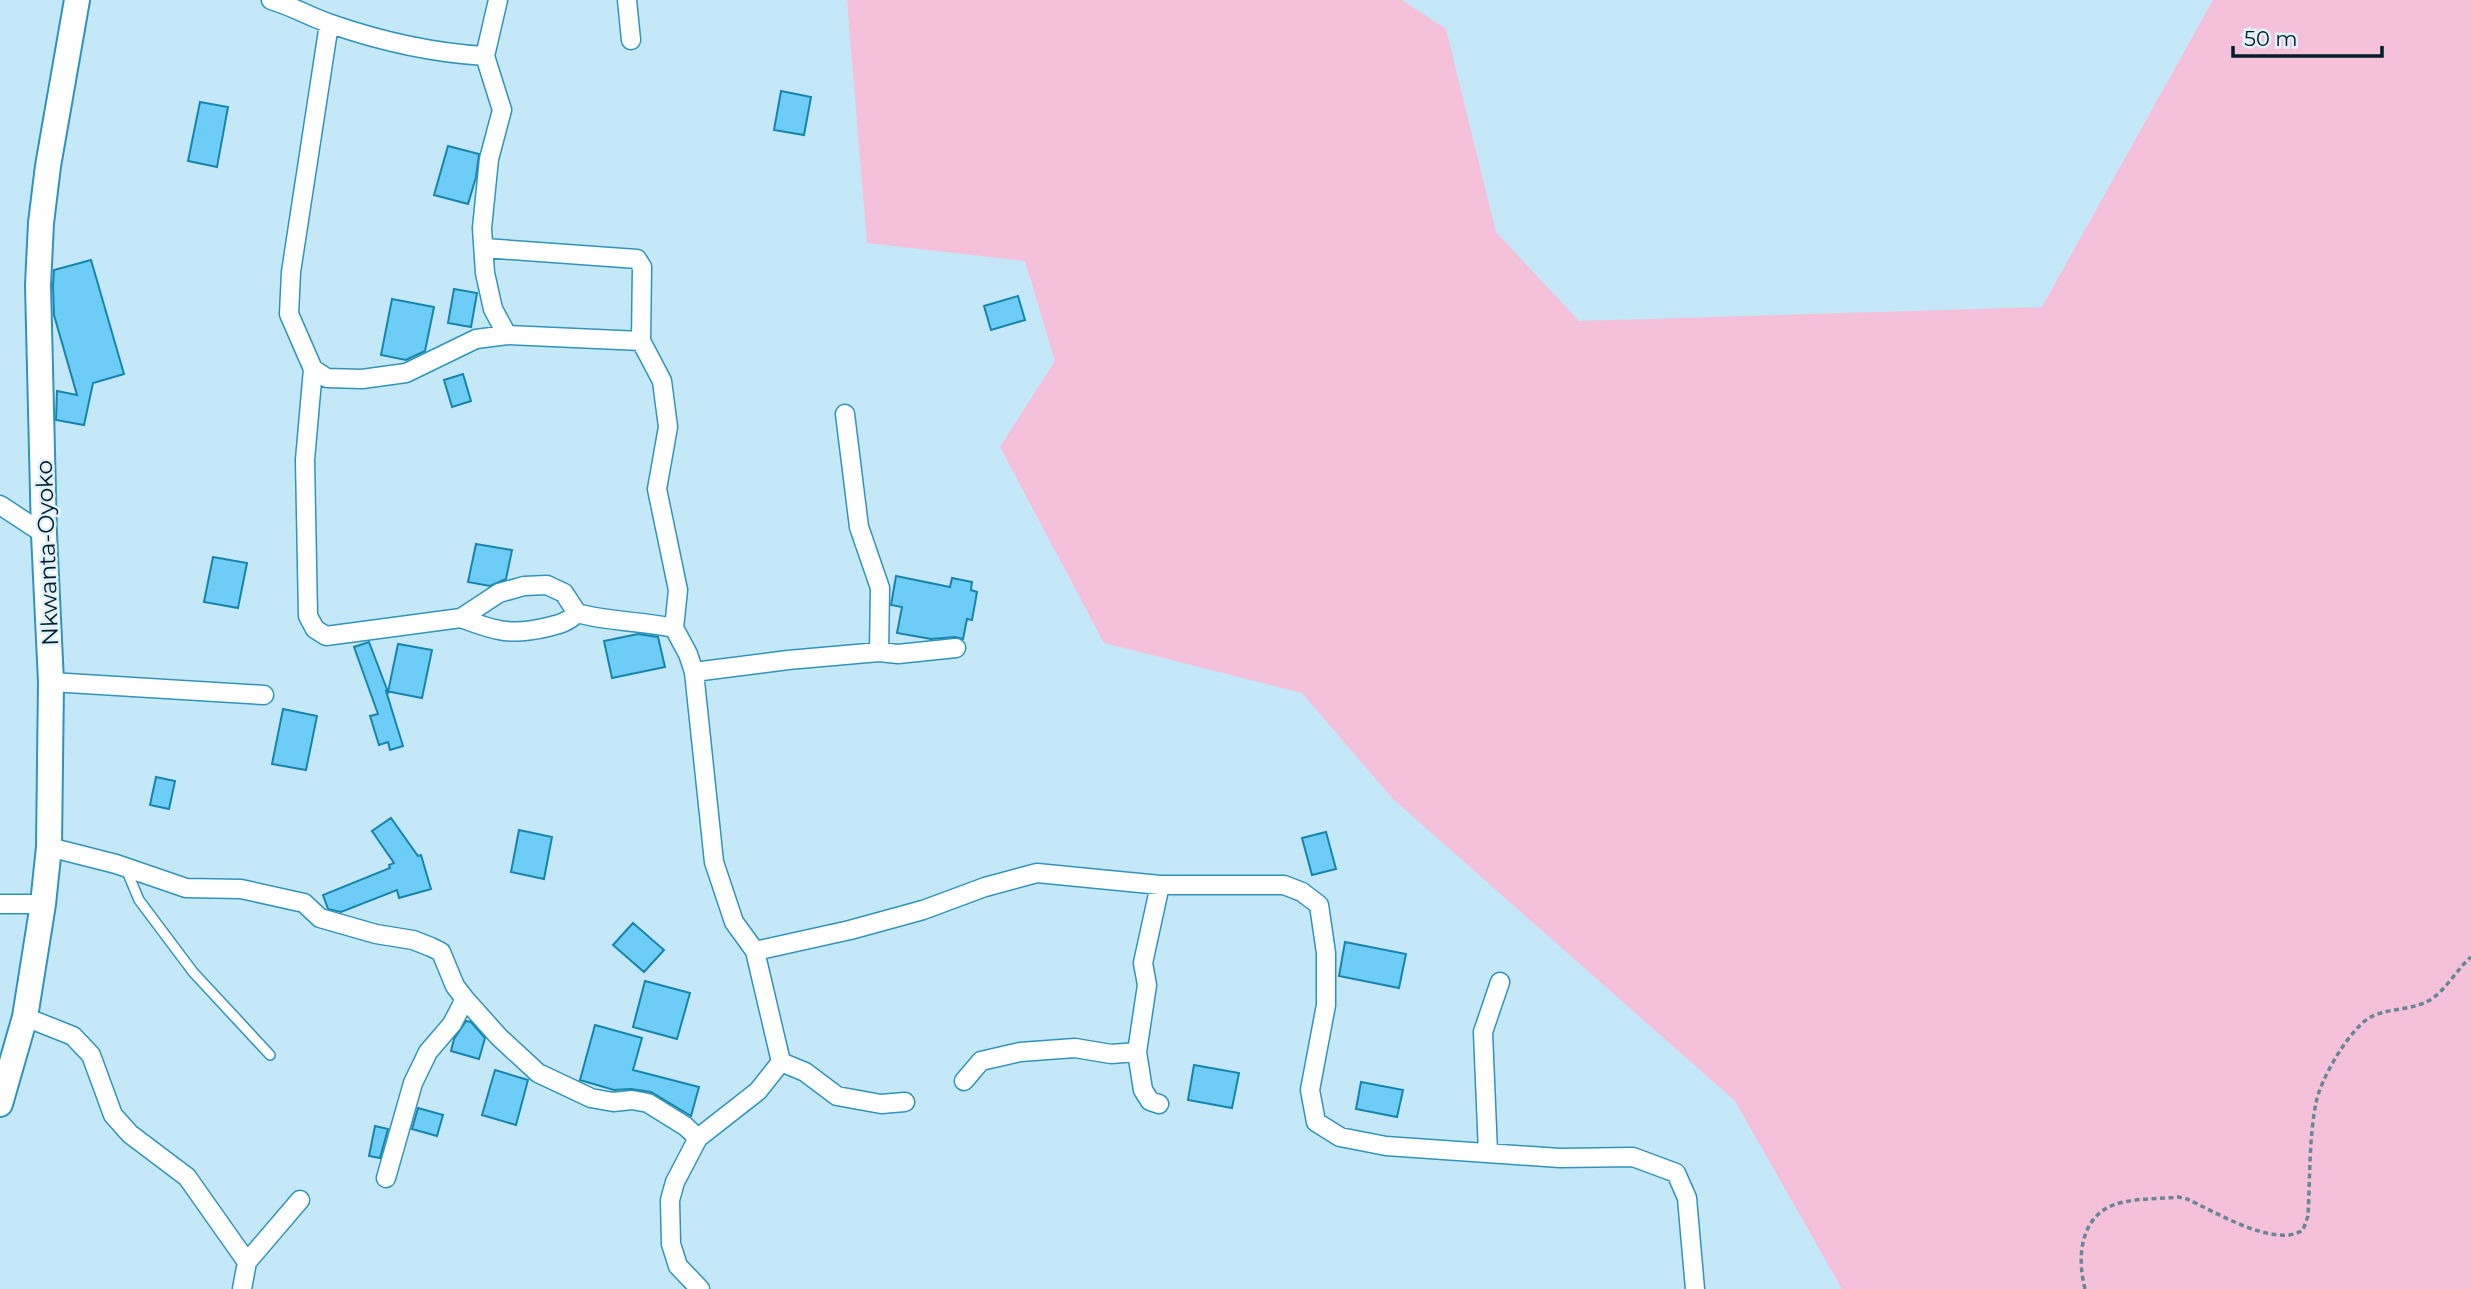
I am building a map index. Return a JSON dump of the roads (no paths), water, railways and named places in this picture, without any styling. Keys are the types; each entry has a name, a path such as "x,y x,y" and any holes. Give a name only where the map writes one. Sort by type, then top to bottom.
{"street":[{"name":"Nkwanta-Oyoko","path":"0,1104 25,1017 49,847 51,682 44,534 38,285 41,223 48,166 77,0"},
{"path":"271,0 329,24 399,43 485,57"},
{"path":"498,0 485,57 502,110 489,159 482,228 485,273 493,309 507,335"},
{"path":"627,0 631,40"},
{"path":"329,24 291,272 289,314 313,369 305,460 308,616 315,629 326,636 461,618 499,593 524,586 547,585 564,593 577,613 674,628"},
{"path":"484,248 637,260 642,267 641,341 662,381 668,427 657,489 678,590 674,628 688,654 694,673 714,862 734,922 755,951 781,1062"},
{"path":"313,369 327,378 362,379 406,373 476,339 507,335 641,341"},
{"path":"845,414 859,527 880,588 879,652"},
{"path":"0,505 44,534"},
{"path":"461,618 495,631 524,633 568,622 577,613"},
{"path":"694,673 788,660 956,648"},
{"path":"51,682 264,695"},
{"path":"49,847 126,867 186,888 241,889 304,903 320,918 376,934 413,940 431,947 441,952 455,986 465,999 499,1037 538,1073 591,1098 648,1103 685,1126 698,1138"},
{"path":"755,951 850,930 923,910 985,887 1037,873 1160,885 1284,886 1302,892 1319,905 1326,953 1326,1005 1310,1090 1316,1122 1340,1137 1385,1146 1560,1158 1633,1157 1676,1173 1687,1198 1695,1289"},
{"path":"1159,1104 1150,1101 1143,1090 1137,1052 1147,985 1143,962 1160,885"},
{"path":"0,904 43,904"},
{"path":"1488,1153 1483,1032 1500,982"},
{"path":"386,1178 412,1083 428,1052 452,1024 465,999"},
{"path":"25,1017 73,1036 91,1055 113,1115 130,1134 187,1177 247,1262"},
{"path":"964,1081 981,1061 1020,1052 1075,1048 1111,1055 1137,1052"},
{"path":"781,1062 805,1072 837,1096 881,1104 905,1101"},
{"path":"700,1289 678,1266 671,1244 670,1200 675,1182 698,1138 758,1091 781,1062"},
{"path":"242,1289 247,1262 300,1200"}],"lane":[{"path":"126,867 139,900 193,972 270,1055"}]}
